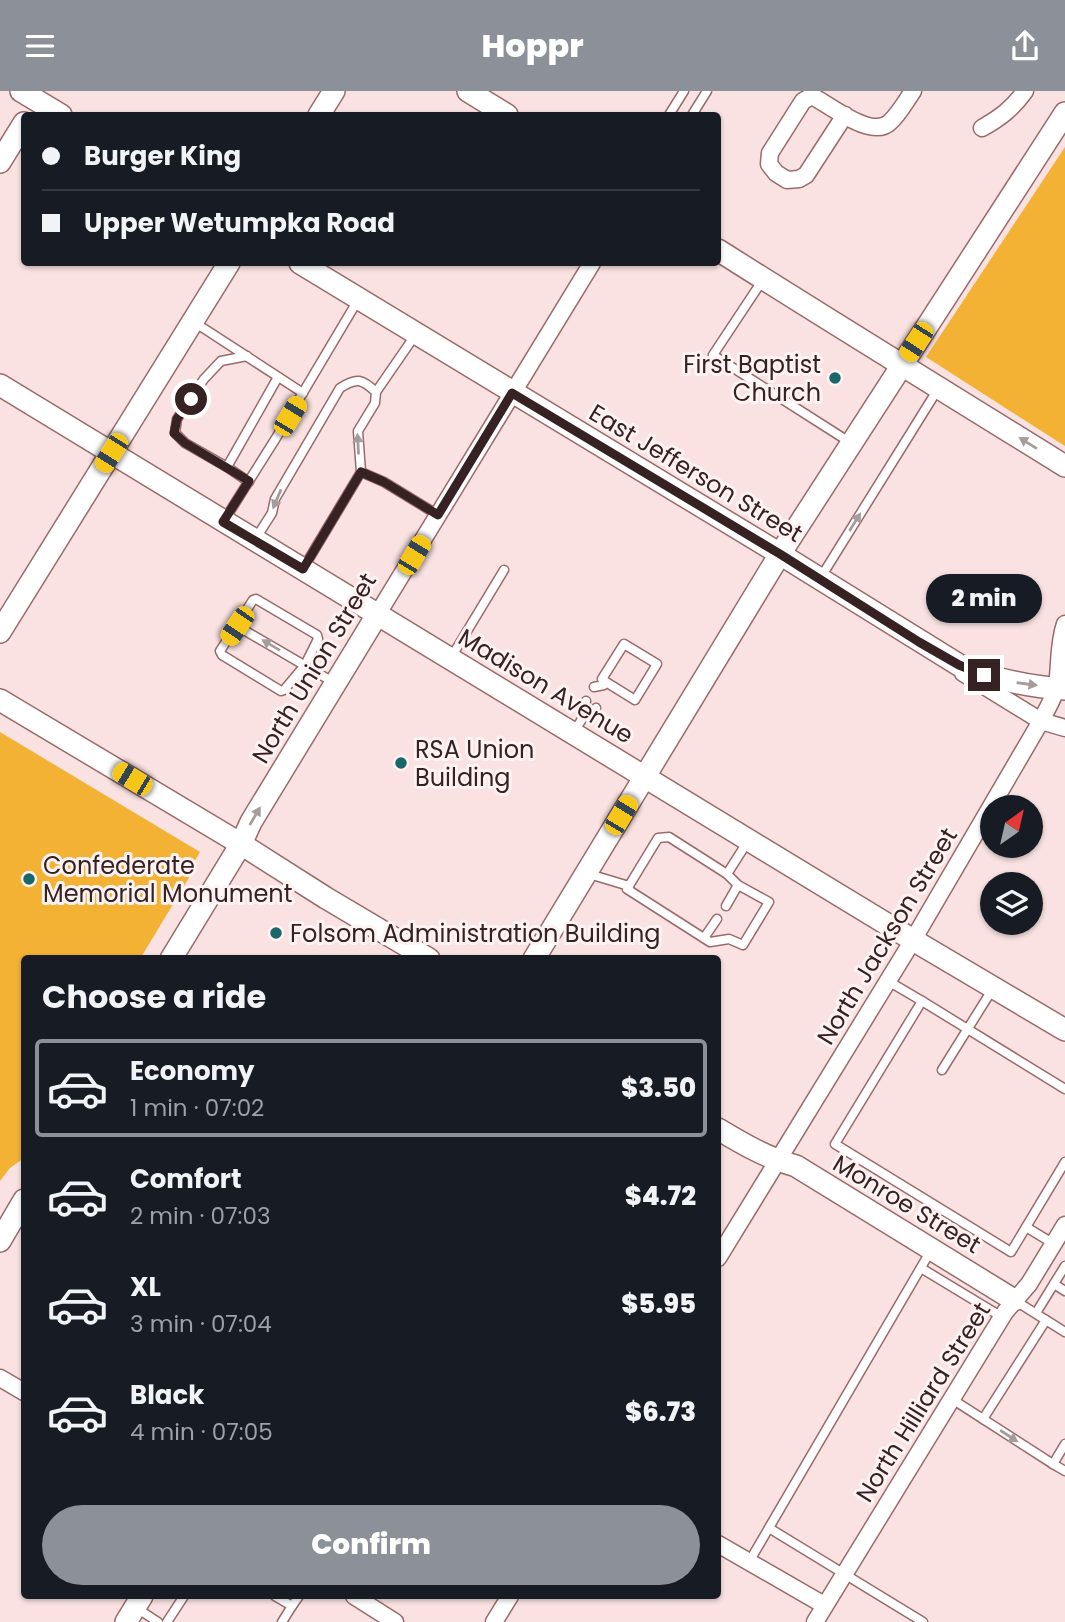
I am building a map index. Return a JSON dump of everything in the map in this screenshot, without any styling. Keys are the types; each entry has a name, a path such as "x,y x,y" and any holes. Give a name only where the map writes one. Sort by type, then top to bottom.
{"main road":[{"path":"321,112 334,91"},
{"path":"468,91 502,112"},
{"path":"33,100 55,112"},
{"path":"536,955 780,554 1065,113"},
{"path":"0,162 21,128"},
{"path":"721,252 1065,466"},
{"path":"0,632 227,266"},
{"name":"East Jefferson Street","path":"305,266 780,554 919,642"},
{"name":"Madison Avenue","path":"0,385 450,659 578,725 645,777 1065,1030"},
{"name":"North Union Street","path":"173,955 377,615"},
{"path":"919,642 959,665 984,675 1061,689"},
{"path":"0,700 422,955"},
{"name":"Monroe Street","path":"721,1131 755,1151 797,1167 1014,1300"},
{"path":"0,1241 21,1205"}],"street":[{"path":"845,115 806,175 787,180 769,164 770,153 803,101 811,96 845,115 858,123 883,127 890,123 913,91"},
{"path":"982,128 1002,117 1025,91"},
{"name":"North Union Street","path":"377,615 590,266"},
{"name":"North Jackson Street","path":"721,1253 913,940 1061,689 1060,643 1065,624"},
{"name":"East Jefferson Street","path":"919,642 949,665 1041,721 1065,728"},
{"name":"North Hilliard Street","path":"814,1622 1002,1317 1029,1284 1065,1225"},
{"path":"0,1378 21,1390"},
{"path":"721,1546 824,1605"},
{"path":"359,1599 395,1622"},
{"path":"494,1622 508,1599"}],"lane":[{"path":"671,112 684,91"},
{"path":"694,112 707,91"},
{"path":"764,279 713,355 851,443"},
{"path":"223,522 359,299"},
{"path":"192,321 303,393"},
{"path":"303,569 361,472 358,431 375,403 376,392 416,334"},
{"path":"247,356 221,361 204,379 177,419 174,433 185,443 249,481"},
{"path":"227,467 278,376"},
{"path":"255,541 272,513 275,499 341,388 352,381 365,381 376,392"},
{"path":"819,580 939,387"},
{"path":"361,472 384,482 438,515"},
{"path":"450,659 504,571"},
{"path":"257,599 317,635 318,639 305,665 281,691 222,655 220,651 237,626 253,600 257,599"},
{"path":"237,626 335,684"},
{"path":"594,687 605,687 635,700 657,664 624,644 602,679 605,687"},
{"path":"578,725 586,701"},
{"path":"578,725 596,708"},
{"path":"668,837 727,874 738,885 768,902 743,945 729,939 710,942 627,889 659,838 668,837"},
{"path":"727,874 748,840"},
{"path":"586,873 629,886"},
{"path":"726,905 738,885"},
{"path":"704,938 717,919"},
{"path":"888,981 1065,1089"},
{"path":"942,1070 993,987"},
{"path":"922,1001 835,1144 1011,1252 1065,1162"},
{"path":"1026,1227 1054,1244"},
{"path":"749,1562 932,1249"},
{"path":"1036,1313 1065,1266"},
{"path":"921,1268 1002,1317"},
{"path":"960,1292 971,1273"},
{"path":"1054,1284 1065,1291"},
{"name":"Monroe Street","path":"1014,1300 1065,1332"},
{"path":"983,1419 1046,1320"},
{"path":"952,1399 1065,1471"},
{"path":"1053,1464 1065,1444"},
{"path":"769,1528 923,1622"},
{"path":"167,1622 182,1599"},
{"path":"280,1599 292,1607"},
{"path":"282,1622 297,1599"},
{"path":"135,1608 158,1622"}],"shaded area":[{"path":"1065,147 1065,446 926,357"},
{"path":"0,732 200,852 193,864 196,866 142,955 21,955 21,1160 10,1168 0,1181"}],"place":[{"name":"First Baptist Church","path":"835,378"},
{"name":"RSA Union Building","path":"401,763"},
{"name":"Confederate Memorial Monument","path":"29,879"},
{"name":"Folsom Administration Building","path":"276,933"}],"route":[{"path":"191,399 177,419 174,433 185,443 249,481 223,522 303,569 361,472 384,482 438,515 512,393 780,554 919,642 959,665 984,675"}]}
